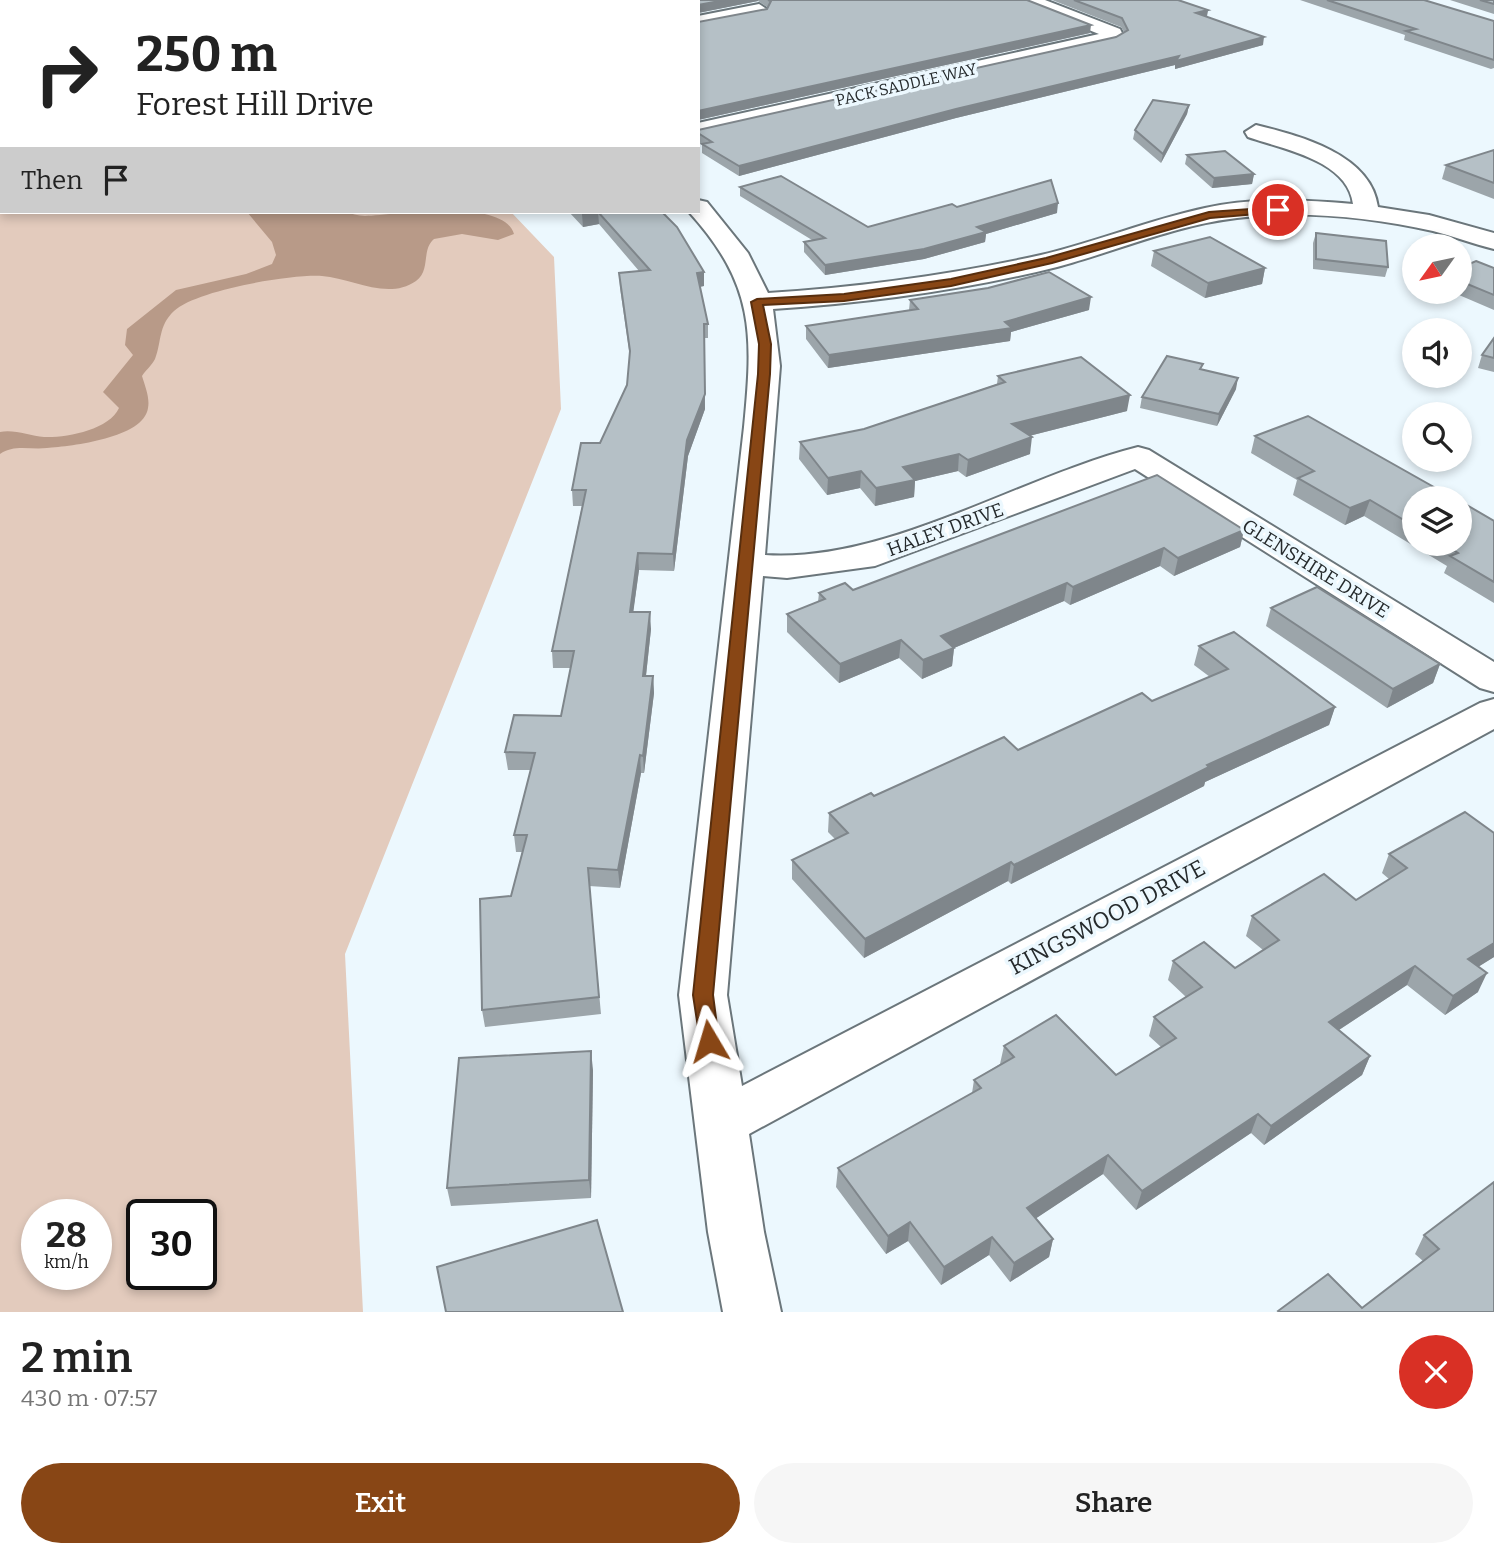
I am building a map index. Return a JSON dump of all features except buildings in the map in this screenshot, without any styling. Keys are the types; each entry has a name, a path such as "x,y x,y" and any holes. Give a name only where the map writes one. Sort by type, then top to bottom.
{"street":[{"name":"PACK SADDLE WAY","path":"700,130 1114,37 1113,33 1029,0"},
{"path":"700,22 759,10"},
{"path":"1256,132 1318,156 1345,171 1360,185 1366,213"},
{"path":"700,209 730,244 757,302 765,344 703,995 736,1232 752,1312"},
{"path":"757,302 844,298 951,283 1048,261 1209,215 1278,210 1366,213 1424,222 1494,241"},
{"name":"HALEY DRIVE","path":"745,564 787,567 862,558 1138,457"},
{"name":"GLENSHIRE DRIVE","path":"1138,457 1494,678"},
{"name":"KINGSWOOD DRIVE","path":"720,1123 1494,712"}],"shaded area":[{"path":"0,214 513,214 554,257 561,409 345,954 363,1312 0,1312"},
{"path":"249,214 483,214 506,223 514,234 498,240 462,234 434,239 428,249 421,276 405,287 381,289 322,276 308,276 222,290 185,303 165,322 155,359 142,376 148,396 148,408 144,418 134,427 89,442 47,448 17,448 0,454 0,432 44,437 64,436 97,427 114,416 119,408 103,392 133,355 125,345 127,329 176,290 246,274 272,264 276,255 272,242"}],"route":[{"path":"709,1041 703,995 764,374 765,344 757,302 844,298 951,283 1048,261 1209,215 1278,210"}]}
